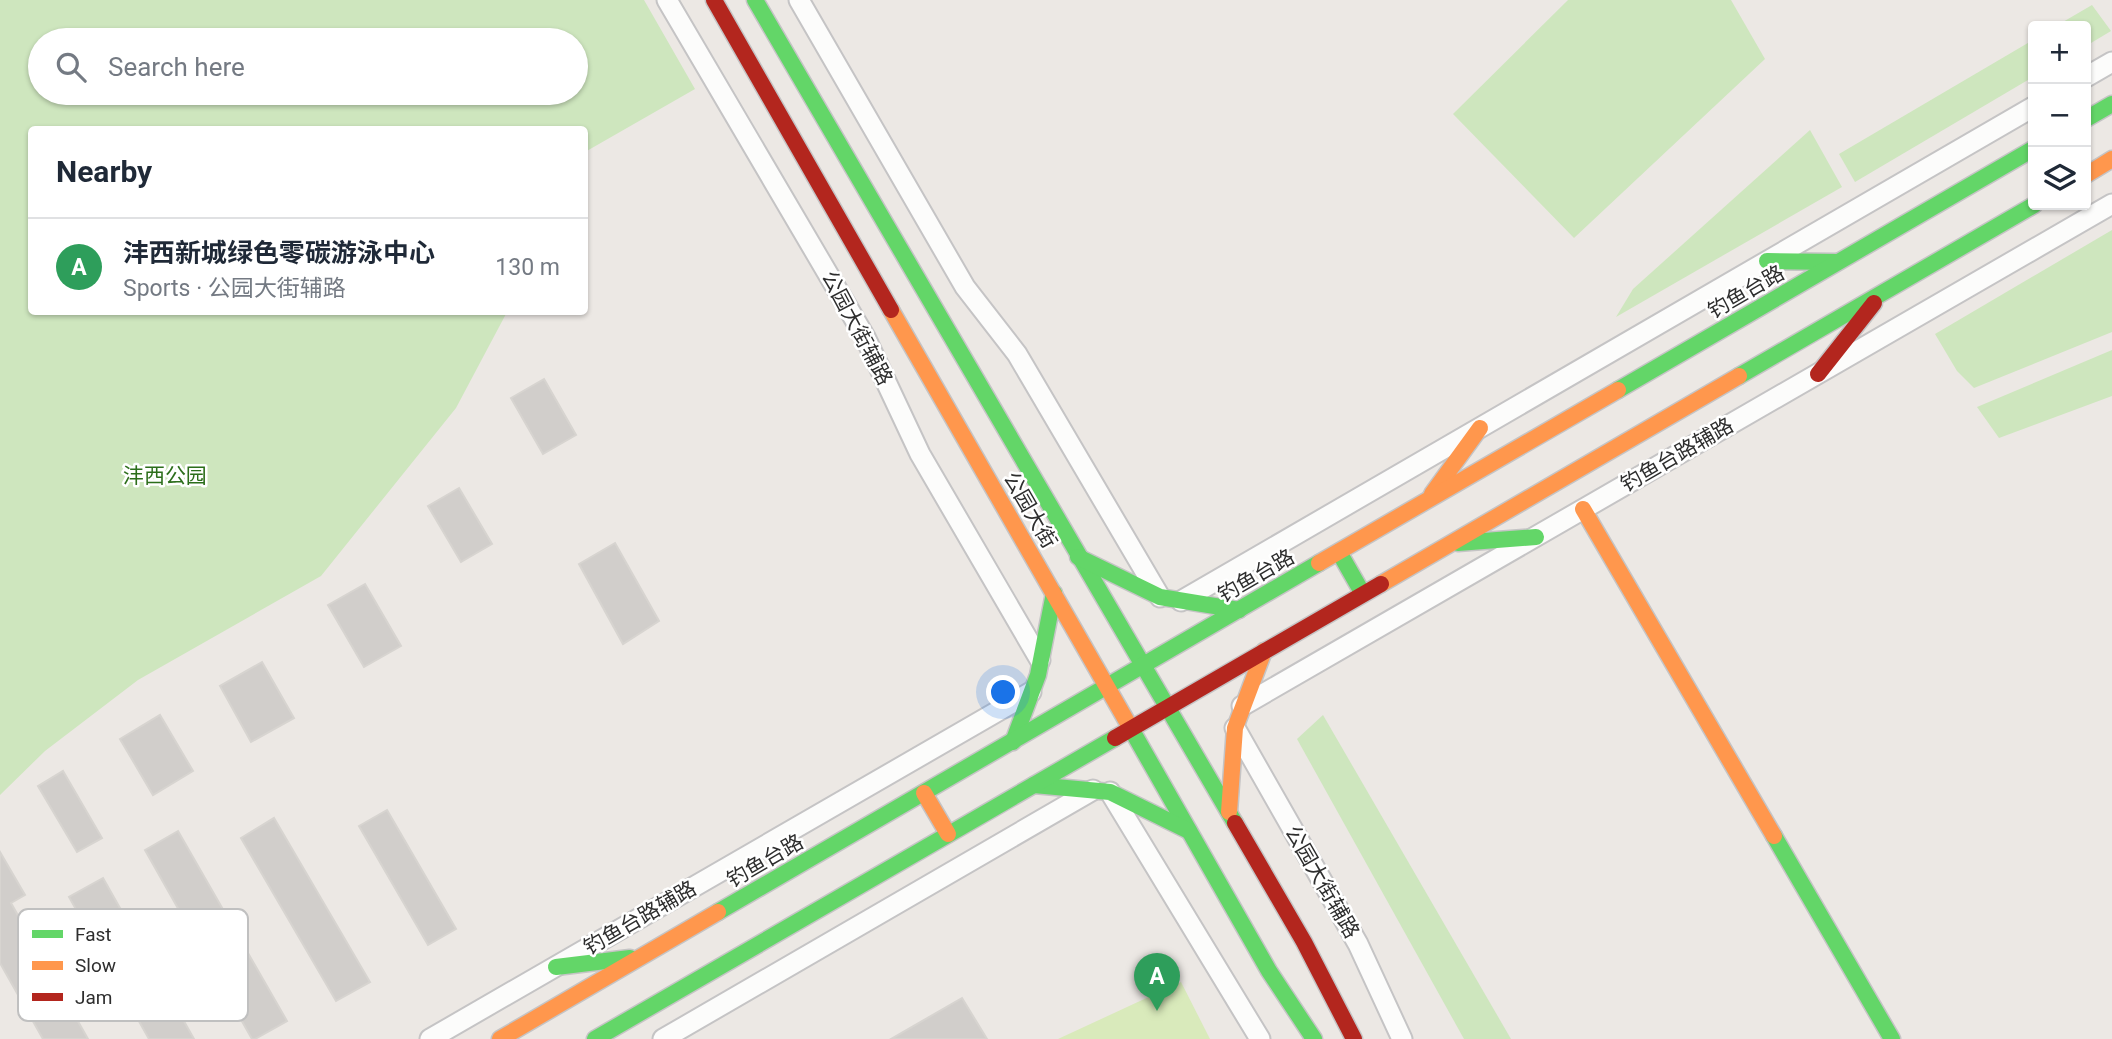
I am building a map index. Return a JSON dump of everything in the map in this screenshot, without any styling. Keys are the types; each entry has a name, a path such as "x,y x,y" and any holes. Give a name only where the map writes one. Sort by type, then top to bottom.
{"main road":[{"name":"公园大街","path":"715,0 1269,971 1314,1039"},
{"name":"公园大街","path":"755,0 1141,667 1304,942 1354,1039"},
{"path":"2091,116 2112,104"},
{"name":"钓鱼台路","path":"500,1039 2028,152"},
{"path":"2091,171 2112,159"},
{"path":"595,1039 2028,208"},
{"path":"1767,261 1838,262"},
{"path":"1818,374 1882,293"},
{"path":"1426,501 1480,428"},
{"path":"1583,509 1892,1039"},
{"path":"1449,544 1536,537"},
{"path":"1339,552 1363,594"},
{"path":"1078,557 1160,597 1239,610"},
{"path":"1013,742 1040,660 1054,593"},
{"path":"1229,812 1235,729 1264,651"},
{"path":"1034,785 1101,791 1189,831"},
{"path":"924,793 948,834"},
{"path":"555,967 642,956"},
{"path":"644,1029 666,998"}],"street":[{"name":"公园大街辅路","path":"667,0 866,337 920,454 1040,660"},
{"path":"799,0 965,287 1017,354 1160,597"},
{"path":"2091,74 2112,62"},
{"path":"1181,601 2028,110"},
{"name":"钓鱼台路辅路","path":"1242,706 2112,204"},
{"name":"钓鱼台路辅路","path":"430,1039 1031,692"},
{"name":"公园大街辅路","path":"1235,729 1358,944 1402,1039"},
{"path":"663,1039 1101,791 1242,1015 1260,1039"}],"green space":[{"name":"沣西公园","path":"0,0 644,0 695,89 588,150 588,126 28,126 28,315 505,315 456,408 321,576 138,680 45,751 0,795"},
{"path":"1568,0 1731,0 1765,59 1574,238 1453,114"},
{"path":"2092,5 2111,31 2091,43 2091,21 2065,21"},
{"path":"2028,43 2028,80 1855,182 1839,154"},
{"path":"1810,130 1842,187 1616,317 1633,289"},
{"path":"2112,230 2112,332 1974,388 1957,371 1935,334"},
{"path":"2112,350 2112,396 1999,438 1977,407"},
{"path":"1323,715 1511,1039 1464,1039 1297,739"},
{"path":"1181,982 1210,1039 1058,1039"}],"building":[{"path":"544,379 576,435 543,454 511,398"},
{"path":"459,488 492,544 461,562 428,506"},
{"path":"615,543 659,621 623,644 579,564"},
{"path":"365,584 401,646 364,667 328,605"},
{"path":"262,662 294,718 251,742 220,686"},
{"path":"160,715 193,771 153,795 120,739"},
{"path":"63,771 102,838 77,852 38,786"},
{"path":"387,810 456,929 428,945 359,826"},
{"path":"274,818 370,982 336,1001 241,838"},
{"path":"178,831 223,909 178,909 145,850"},
{"path":"0,852 25,895 11,903 18,915 18,995 0,963"},
{"path":"103,878 121,909 76,909 69,897"},
{"path":"248,953 287,1021 252,1039 242,1021 248,1021"},
{"path":"962,998 987,1039 891,1039"},
{"path":"33,1021 78,1021 88,1039 43,1039"},
{"path":"139,1021 184,1021 194,1039 149,1039"}],"traffic: fast":[{"path":"755,0 1235,823"},
{"path":"2091,116 2112,104"},
{"path":"1618,390 2028,152"},
{"path":"1739,376 2028,208"},
{"path":"1767,261 1837,262"},
{"path":"1458,543 1536,537"},
{"path":"1339,552 1363,594"},
{"path":"1078,557 1160,597 1239,610"},
{"path":"718,912 1319,563"},
{"path":"1013,742 1038,675 1054,593"},
{"path":"1130,727 1269,971 1314,1039"},
{"path":"595,1039 1115,738"},
{"path":"1034,785 1110,792 1189,831"},
{"path":"1774,836 1892,1039"},
{"path":"556,967 630,958"}],"traffic: slow":[{"path":"2091,172 2112,159"},
{"path":"891,310 1130,727"},
{"path":"1381,584 1739,376"},
{"path":"1319,563 1618,390"},
{"path":"1432,494 1480,428"},
{"path":"1583,509 1774,836"},
{"path":"1229,812 1235,728 1264,651"},
{"path":"924,793 948,834"},
{"path":"500,1039 718,912"}],"traffic: jam":[{"path":"714,0 891,310"},
{"path":"1818,374 1874,303"},
{"path":"1115,738 1381,584"},
{"path":"1235,823 1304,942 1354,1039"}],"place":[{"name":"沣西新城绿色零碳游泳中心","path":"1157,1011"}]}
